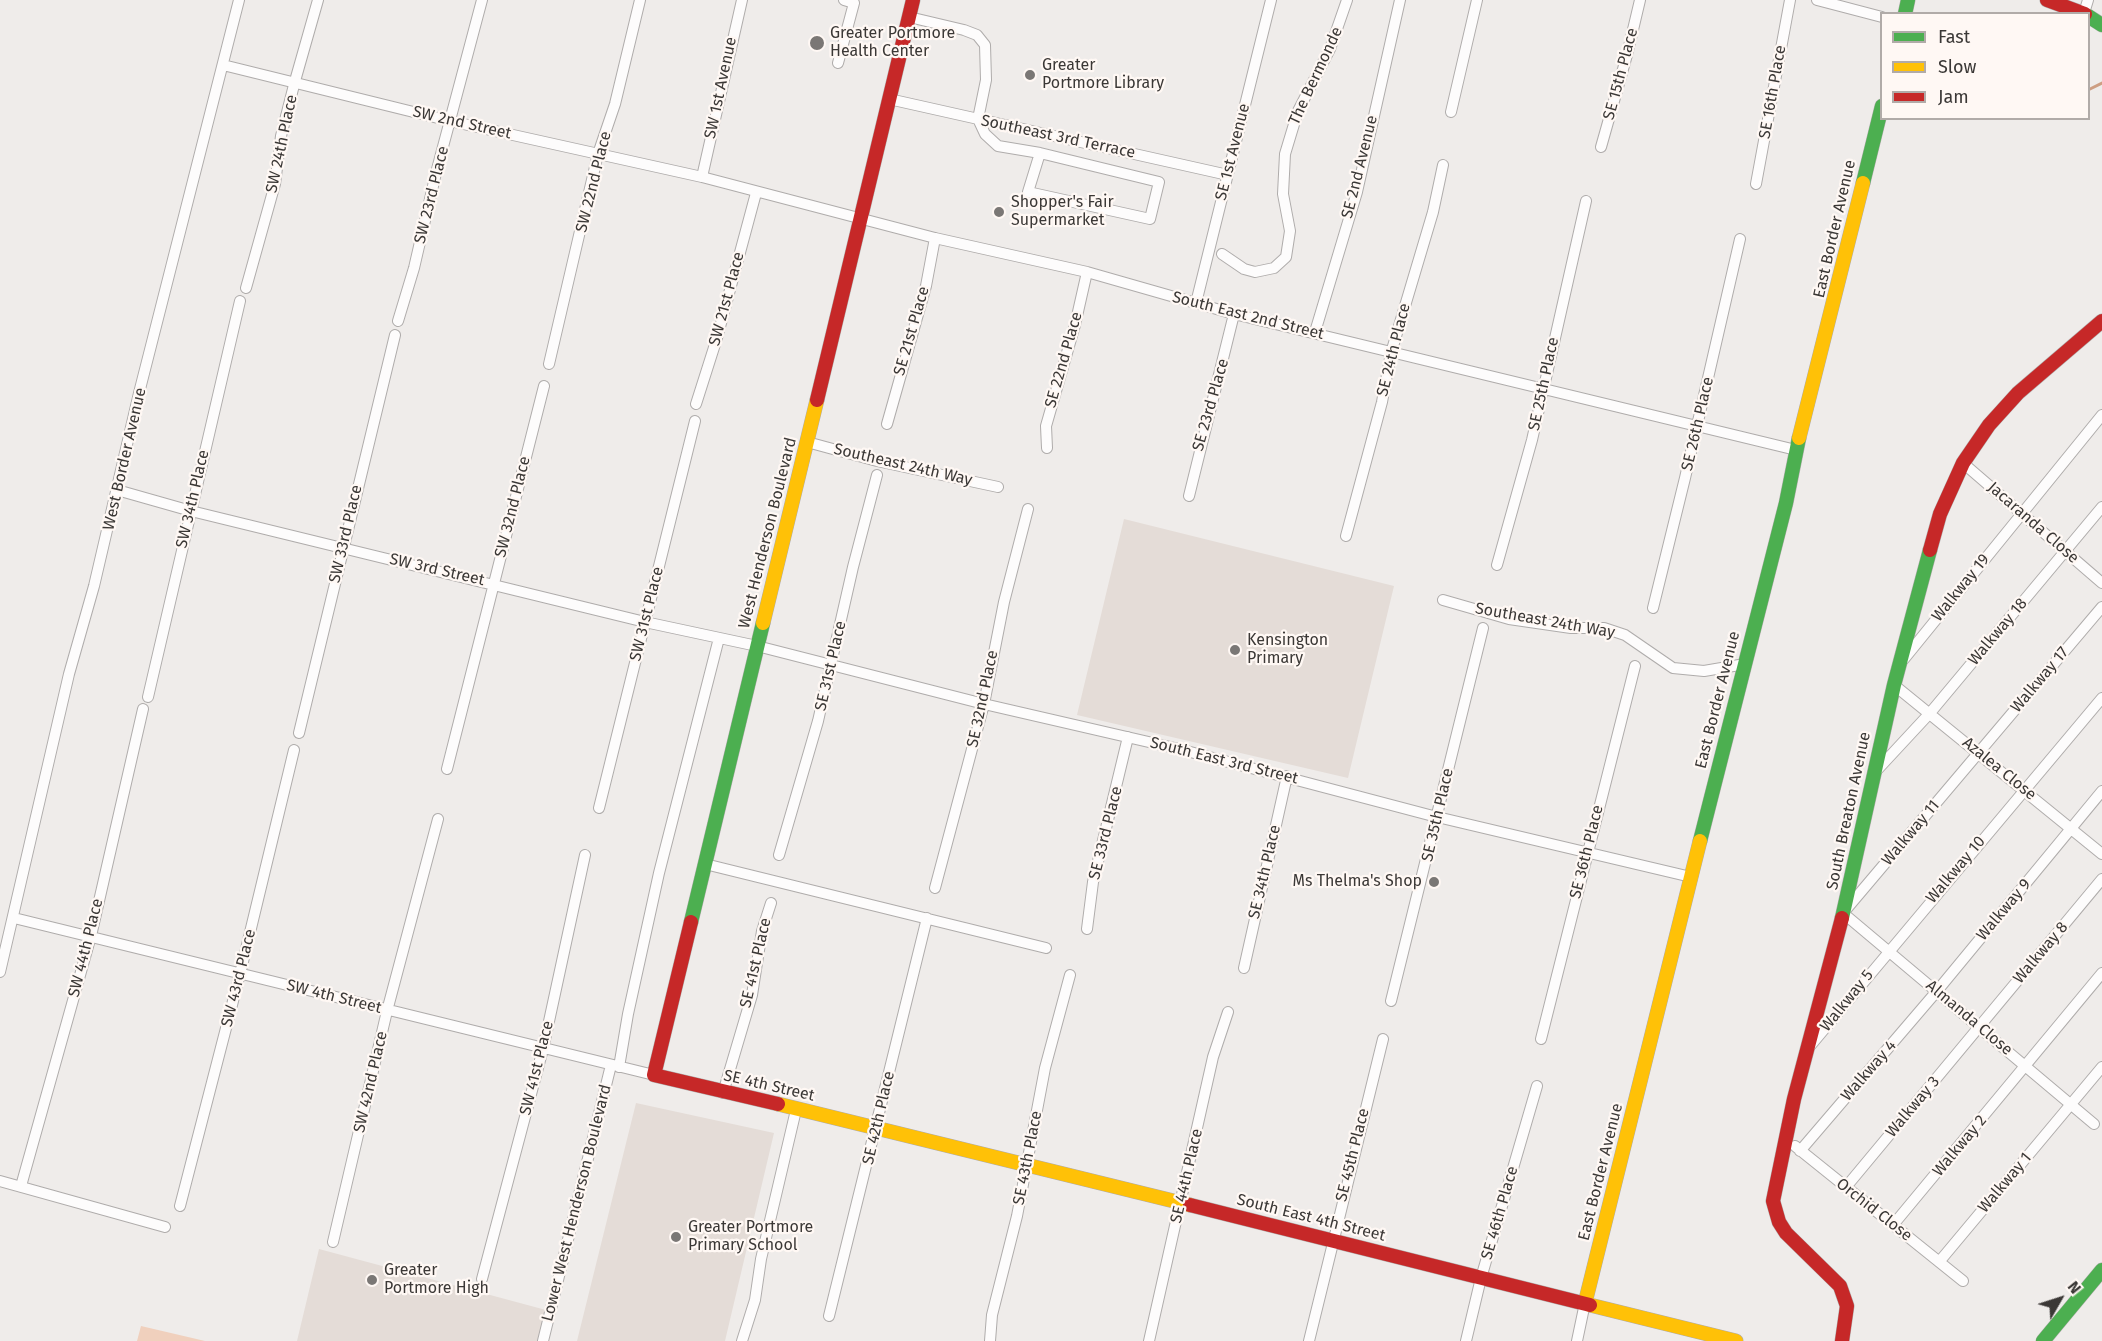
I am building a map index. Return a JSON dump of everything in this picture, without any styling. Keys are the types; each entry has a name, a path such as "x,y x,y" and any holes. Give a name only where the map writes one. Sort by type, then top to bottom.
{"street":[{"name":"West Border Avenue","path":"0,972 69,674 94,586 238,0"},
{"name":"SW 24th Place","path":"246,288 275,184 281,136 318,0"},
{"name":"SW 23rd Place","path":"398,321 414,268 482,0"},
{"name":"SW 22nd Place","path":"549,364 598,154 615,104 640,0"},
{"name":"SW 1st Avenue","path":"702,177 742,0"},
{"path":"838,63 854,3 844,0"},
{"name":"West Henderson Boulevard","path":"654,1075 851,267 859,219 913,0"},
{"name":"SE 1st Avenue","path":"1196,303 1271,0"},
{"name":"The Bermonde","path":"1222,254 1244,269 1256,272 1274,268 1286,257 1290,231 1283,194 1285,154 1298,111 1330,49 1347,0"},
{"name":"SE 2nd Avenue","path":"1315,332 1357,192 1400,0"},
{"path":"1451,112 1477,0"},
{"name":"SE 15th Place","path":"1601,147 1628,55 1640,0"},
{"name":"SE 16th Place","path":"1756,184 1790,0"},
{"path":"1817,0 1880,17"},
{"path":"2047,0 2080,12"},
{"path":"909,18 964,30 977,35 985,45 986,80 978,120 985,134 999,146 1040,153 1159,182"},
{"name":"SW 2nd Street","path":"223,65 450,121 702,177"},
{"name":"Southeast 3rd Terrace","path":"889,99 1228,175"},
{"name":"East Border Avenue","path":"1585,1303 1786,503 1796,450 1880,110"},
{"path":"1040,153 1028,192 1150,219 1165,161"},
{"name":"SE 24th Place","path":"1346,536 1382,402 1391,353 1433,212 1443,165"},
{"name":"South East 2nd Street","path":"702,177 756,193 935,238 1087,272 1234,314 1796,450"},
{"name":"SW 21st Place","path":"696,404 717,338 756,193"},
{"name":"SE 25th Place","path":"1497,566 1532,440 1586,201"},
{"name":"SE 21st Place","path":"887,424 926,286 935,238"},
{"name":"SE 26th Place","path":"1653,608 1740,239"},
{"name":"SE 22nd Place","path":"1047,448 1046,426 1075,325 1087,272"},
{"name":"SW 34th Place","path":"148,697 240,301"},
{"name":"SE 23rd Place","path":"1189,496 1234,314"},
{"name":"South Breaton Avenue","path":"1842,1341 1847,1306 1840,1286 1786,1233 1773,1201 1805,1053 1843,913 1894,684 1902,662 1940,514 1963,463 1989,425 2010,401 2102,321"},
{"name":"SW 33rd Place","path":"299,733 395,335"},
{"name":"SW 32nd Place","path":"447,769 544,386"},
{"name":"Walkway 19","path":"1902,662 2102,415"},
{"name":"SW 31st Place","path":"599,808 695,421"},
{"name":"Southeast 24th Way","path":"807,442 878,461 998,487"},
{"name":"Jacaranda Close","path":"1963,463 2102,583"},
{"name":"SE 31st Place","path":"779,855 818,721 852,567 877,475"},
{"name":"SW 3rd Street","path":"117,490 191,511 494,583 645,622 757,646"},
{"name":"Walkway 18","path":"1874,772 1930,713 2102,507"},
{"name":"SE 32nd Place","path":"935,888 984,704 1004,602 1028,509"},
{"name":"Southeast 24th Way","path":"1443,600 1509,618 1572,628 1604,628 1625,635 1673,668 1704,670 1745,664"},
{"name":"Walkway 17","path":"1978,752 2102,607"},
{"name":"SE 35th Place","path":"1391,1001 1483,628"},
{"name":"Lower West Henderson Boulevard","path":"543,1341 615,1066 659,873 719,638"},
{"name":"South East 3rd Street","path":"757,646 984,704 1287,776 1437,817 1691,877"},
{"name":"SE 36th Place","path":"1541,1039 1635,666"},
{"name":"Azalea Close","path":"1894,684 2102,855"},
{"name":"Walkway 10","path":"1889,950 2102,698"},
{"name":"SW 44th Place","path":"21,1186 91,936 143,709"},
{"name":"SE 33rd Place","path":"1087,929 1093,882 1128,737"},
{"name":"SW 43rd Place","path":"180,1206 240,974 294,750"},
{"name":"Walkway 11","path":"1843,913 1978,752"},
{"name":"SE 34th Place","path":"1244,968 1287,776"},
{"name":"Walkway 9","path":"1937,991 2102,791"},
{"name":"SW 42nd Place","path":"333,1242 387,1011 438,819"},
{"name":"SW 41st Place","path":"482,1279 543,1049 585,855"},
{"path":"705,864 1046,948"},
{"name":"Walkway 8","path":"1980,1027 2102,879"},
{"name":"SE 41st Place","path":"723,1093 752,995 762,931 771,903"},
{"name":"Almanda Close","path":"1843,913 2094,1124"},
{"name":"SW 4th Street","path":"14,918 654,1075"},
{"name":"SE 42th Place","path":"829,1316 927,918"},
{"name":"Walkway 5","path":"1805,1053 1889,950"},
{"name":"Walkway 2","path":"1893,1225 2102,973"},
{"name":"SE 43th Place","path":"990,1341 992,1315 1017,1216 1045,1068 1070,975"},
{"name":"Walkway 4","path":"1800,1151 1937,991"},
{"name":"SE 44th Place","path":"1149,1341 1213,1057 1228,1012"},
{"name":"Walkway 3","path":"1845,1187 1980,1027"},
{"name":"SE 45th Place","path":"1309,1341 1383,1039"},
{"name":"Walkway 1","path":"1939,1262 2102,1067"},
{"name":"SE 4th Street","path":"654,1075 723,1093 877,1127"},
{"name":"SE 46th Place","path":"1466,1341 1481,1278 1537,1086"},
{"path":"742,1341 755,1300 761,1259 796,1110"},
{"name":"South East 4th Street","path":"877,1127 1026,1166 1736,1341"},
{"name":"Orchid Close","path":"1787,1136 1800,1151 1964,1281"},
{"path":"0,1181 165,1227"},
{"path":"2043,1341 2102,1270"},
{"path":"1577,1341 1585,1303"}],"shaded area":[{"name":"Kensington Primary","path":"1124,519 1394,586 1348,778 1077,715"},
{"name":"Greater Portmore Primary School","path":"636,1103 774,1133 725,1341 577,1341"},
{"name":"Greater Portmore High","path":"319,1249 546,1310 538,1341 297,1341"},
{"path":"141,1326 205,1341 137,1341"}],"waterway":[{"path":"2090,89 2102,83"}],"traffic: fast":[{"path":"1905,12 1908,0"},
{"path":"2090,17 2102,25"},
{"path":"1863,183 1880,114"},
{"path":"1700,841 1786,503 1799,438"},
{"path":"1842,918 1894,685 1930,550"},
{"path":"691,922 763,623"},
{"path":"2043,1341 2102,1270"}],"traffic: slow":[{"path":"1799,438 1863,183"},
{"path":"763,623 817,400"},
{"path":"1585,1303 1700,841"},
{"path":"778,1104 1190,1205"},
{"path":"1590,1305 1736,1341"}],"traffic: jam":[{"path":"817,400 913,0"},
{"path":"2047,0 2080,12"},
{"path":"1930,550 1940,514 1963,463 1989,425 2018,393 2102,321"},
{"path":"1842,918 1794,1099 1773,1201 1779,1222 1786,1233 1840,1286 1847,1306 1842,1341"},
{"path":"691,922 654,1075 778,1104"},
{"path":"1190,1205 1590,1305"}],"place":[{"name":"Greater Portmore Health Center","path":"817,43"},
{"name":"Greater Portmore Library","path":"1030,75"},
{"name":"Shopper's Fair Supermarket","path":"999,212"},
{"name":"Kensington Primary","path":"1235,650"},
{"name":"Ms Thelma's Shop","path":"1434,882"},
{"name":"Greater Portmore Primary School","path":"676,1237"},
{"name":"Greater Portmore High","path":"372,1280"}]}
